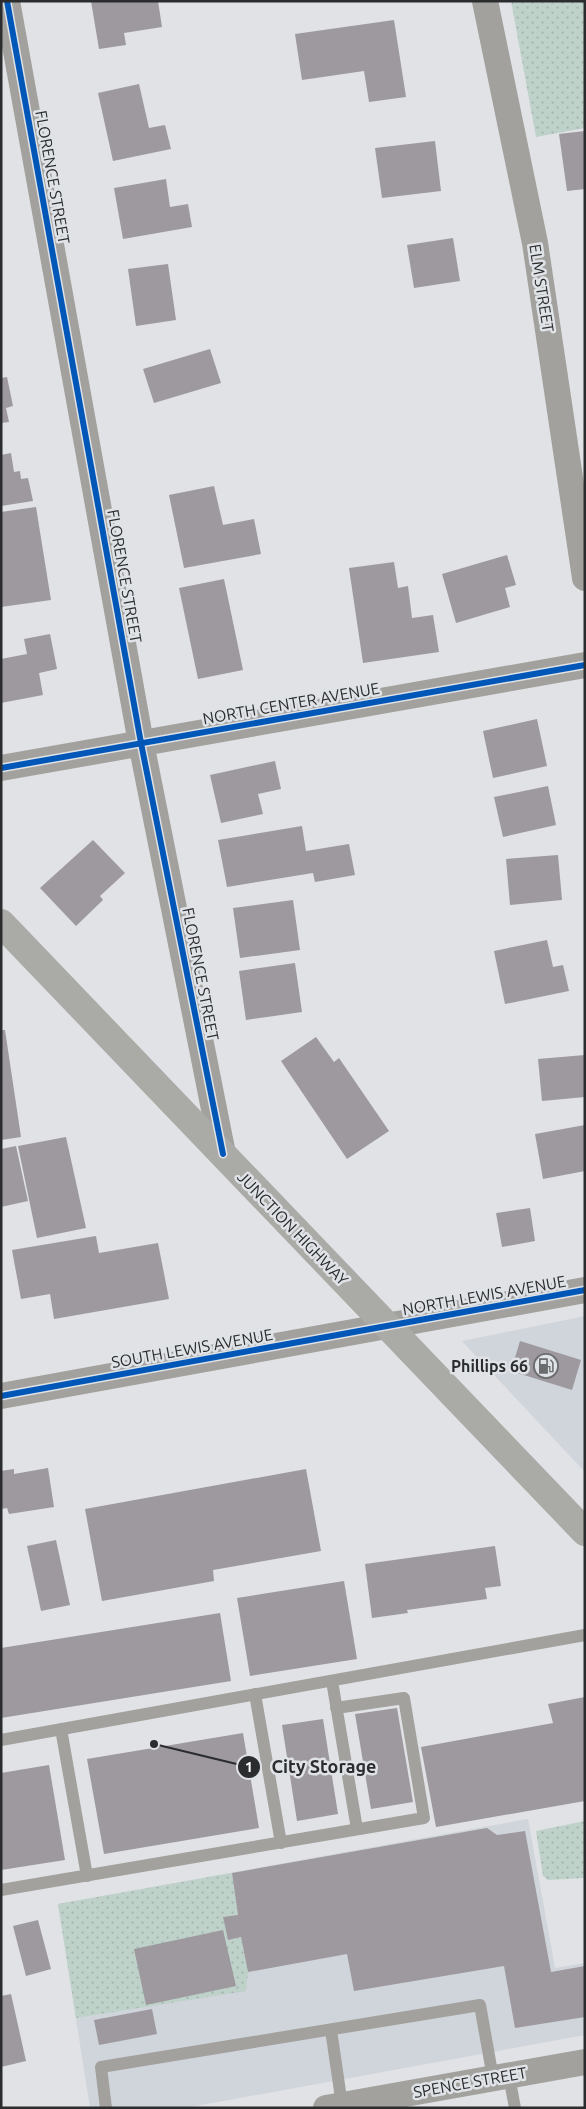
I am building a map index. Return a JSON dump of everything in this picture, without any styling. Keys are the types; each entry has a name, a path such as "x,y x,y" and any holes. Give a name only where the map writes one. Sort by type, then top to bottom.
{"main road":[{"name":"JUNCTION HIGHWAY","path":"1,923 585,1532"}],"street":[{"name":"FLORENCE STREET","path":"7,1 141,743 223,1154"},
{"name":"ELM STREET","path":"486,1 535,242 585,578"},
{"name":"NORTH CENTER AVENUE","path":"1,768 585,665"},
{"name":"NORTH LEWIS AVENUE","path":"388,1326 585,1290"},
{"name":"SOUTH LEWIS AVENUE","path":"1,1396 388,1326"},
{"name":"SPENCE STREET","path":"334,2106 585,2062"}],"lane":[{"path":"1,1740 585,1635"},
{"path":"332,1681 357,1829"},
{"path":"255,1694 280,1843"},
{"path":"1,1890 424,1818 404,1698 336,1708"},
{"path":"61,1729 87,1876"},
{"path":"106,2108 101,2068 480,2005 501,2077 515,2108"},
{"path":"331,2030 334,2106"}],"shaded area":[{"path":"585,1316 585,1472 462,1341"},
{"path":"528,1819 555,1968 585,1963 585,2035 185,2108 90,2108 58,1904"}],"green space":[{"path":"511,1 585,1 585,128 536,137"},
{"path":"585,1821 585,1878 548,1880 543,1876 536,1831"},
{"path":"232,1873 238,1915 223,1918 228,1940 241,1937 248,1972 246,1991 76,2018 58,1904"}],"building":[{"path":"91,1 158,1 162,27 124,33 126,45 99,49"},
{"path":"394,20 406,97 369,102 364,71 302,80 295,34"},
{"path":"139,84 149,128 165,125 171,149 113,161 98,93"},
{"path":"585,131 585,189 567,191 559,134"},
{"path":"435,141 441,191 382,198 375,148"},
{"path":"166,179 170,207 188,204 192,227 123,239 114,188"},
{"path":"453,238 460,281 414,288 407,245"},
{"path":"168,264 176,320 136,326 128,269"},
{"path":"210,349 221,383 154,403 143,369"},
{"path":"7,377 13,406 6,408 9,422 1,423 1,378"},
{"path":"11,453 14,472 20,471 21,479 28,478 33,501 1,506 1,455"},
{"path":"214,486 223,525 254,519 261,554 184,568 169,495"},
{"path":"36,507 51,600 1,607 1,512"},
{"path":"507,555 516,585 505,588 510,607 456,623 442,574"},
{"path":"394,562 398,588 408,586 412,618 433,615 439,652 363,663 349,568"},
{"path":"224,579 243,670 198,679 179,588"},
{"path":"50,634 57,669 39,673 43,695 1,703 1,659 27,654 24,639"},
{"path":"537,719 547,766 493,778 483,731"},
{"path":"275,761 281,789 258,794 263,814 221,823 210,775"},
{"path":"548,786 556,825 503,837 494,797"},
{"path":"302,826 306,851 349,844 355,875 315,882 313,873 227,887 218,840"},
{"path":"93,840 125,873 100,896 103,900 76,926 40,888"},
{"path":"558,855 562,900 510,905 506,859"},
{"path":"293,900 300,950 240,958 233,908"},
{"path":"547,940 553,967 563,965 569,991 505,1004 494,951"},
{"path":"295,963 302,1012 246,1020 239,971"},
{"path":"1,1030 5,1030 21,1137 1,1140"},
{"path":"316,1037 334,1062 339,1058 389,1131 347,1159 281,1061"},
{"path":"585,1055 585,1097 542,1101 538,1059"},
{"path":"585,1125 585,1171 543,1179 535,1134"},
{"path":"66,1137 86,1228 37,1238 18,1146"},
{"path":"16,1146 28,1201 1,1207 1,1149"},
{"path":"530,1208 535,1241 502,1247 496,1213"},
{"path":"96,1236 99,1253 158,1243 169,1299 54,1319 50,1294 21,1299 12,1250"},
{"name":"Phillips 66","path":"520,1341 581,1360 572,1390 511,1371"},
{"path":"48,1468 54,1507 9,1514 7,1508 1,1509 1,1471 14,1469 14,1474"},
{"path":"306,1469 321,1551 213,1570 214,1581 102,1601 85,1509"},
{"path":"56,1540 70,1605 41,1611 27,1546"},
{"path":"495,1546 501,1586 485,1588 487,1599 407,1610 408,1613 372,1618 365,1564"},
{"path":"344,1581 357,1659 250,1676 237,1598"},
{"path":"220,1613 231,1681 1,1718 1,1648"},
{"path":"585,1697 585,1801 436,1827 421,1747 553,1723 548,1704"},
{"path":"397,1708 413,1802 371,1809 355,1714"},
{"path":"323,1719 338,1814 297,1821 282,1725"},
{"path":"243,1733 259,1828 104,1854 87,1759"},
{"path":"49,1765 65,1860 1,1870 1,1773"},
{"path":"487,1828 497,1835 525,1831 551,1972 585,1966 585,2017 515,2028 504,1966 354,1991 347,1954 248,1972 241,1937 228,1940 223,1917 238,1915 232,1873"},
{"path":"38,1920 51,1969 26,1976 13,1926"},
{"path":"223,1930 236,1986 146,2005 134,1949"},
{"path":"11,1994 26,2061 1,2067 1,1996"},
{"path":"152,2009 157,2034 99,2045 94,2020"}],"cycle path":[{"path":"7,1 141,743 223,1154"},
{"path":"1,768 585,665"},
{"path":"1,1396 585,1290"}],"place":[{"name":"Phillips 66","path":"546,1366"},
{"name":"City Storage","path":"154,1744"}]}
